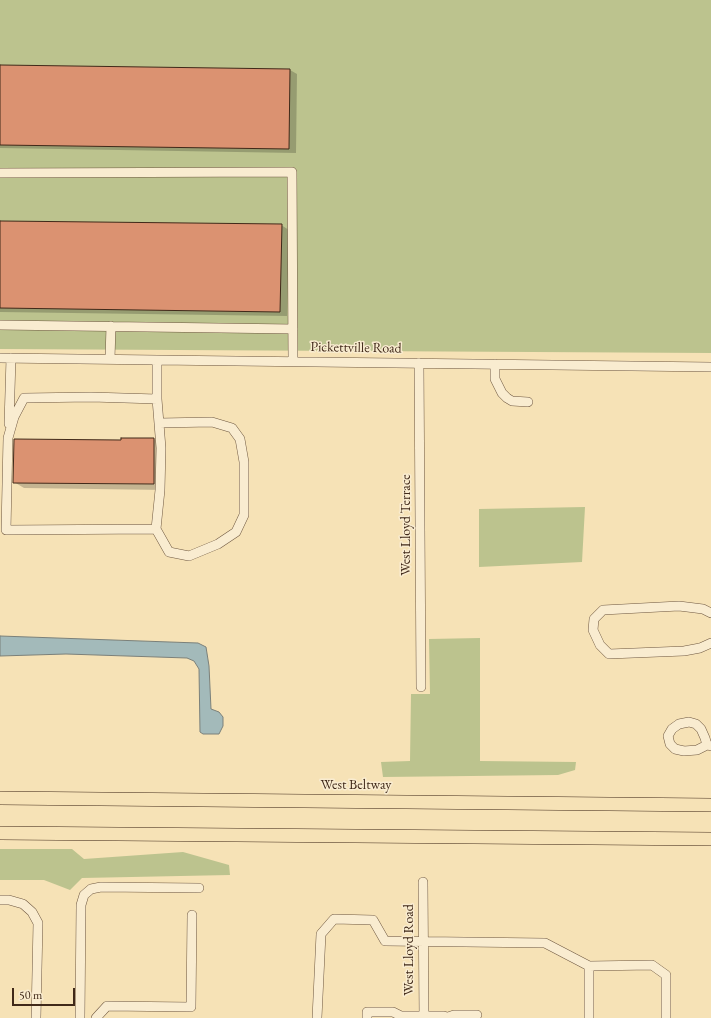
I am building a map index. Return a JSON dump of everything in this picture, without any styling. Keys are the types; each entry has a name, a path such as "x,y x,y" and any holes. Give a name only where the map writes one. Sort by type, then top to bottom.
{"highway":[{"name":"West Beltway","path":"0,798 711,805"},
{"path":"0,833 711,839"}],"street":[{"path":"0,173 292,172 293,362"},
{"path":"0,325 293,329"},
{"path":"110,359 111,326"},
{"name":"Pickettville Road","path":"0,358 711,366"},
{"path":"11,358 9,435 3,533 156,529"},
{"path":"158,360 157,399 161,448 160,490 156,529 169,552 189,556 218,544 236,532 244,514 244,462 240,439 232,428 212,422 159,423"},
{"name":"West Lloyd Terrace","path":"419,363 420,687"},
{"path":"495,364 495,379 507,398 512,401 528,402"},
{"path":"9,435 14,417 24,398 91,397 157,399"},
{"path":"711,613 703,609 679,606 603,610 594,619 593,630 600,645 609,654 684,651 700,648 711,643"},
{"name":"West Lloyd Road","path":"423,882 424,1017"},
{"path":"80,1018 81,905 84,895 91,889 101,887 199,888"},
{"path":"0,900 9,900 23,904 32,912 38,923 36,1018"},
{"path":"96,1018 107,1006 191,1007 192,914"},
{"path":"317,1018 321,934 334,919 373,920 385,941 423,940 545,943 589,966 652,965 666,975 666,1018"},
{"path":"589,966 589,1018"},
{"path":"367,1018 367,1012 393,1012 400,1017 444,1016 448,1018 454,1015 477,1015"}],"green space":[{"path":"0,0 711,0 711,353 0,349"},
{"path":"585,507 582,562 479,567 479,509"},
{"path":"480,638 480,761 576,762 575,770 558,775 383,777 381,762 410,761 411,694 430,694 429,639"},
{"path":"0,849 72,849 84,859 183,852 229,865 230,875 82,878 70,890 44,880 0,880"}],"water":[{"path":"0,636 198,643 206,647 209,666 211,709 219,712 223,717 223,726 219,734 203,734 200,732 199,669 194,661 187,658 66,654 0,656"}],"building":[{"path":"0,65 290,69 289,149 0,145"},
{"path":"0,221 282,224 280,312 0,308"},
{"path":"121,438 154,438 154,484 13,483 14,439 121,440"}]}
